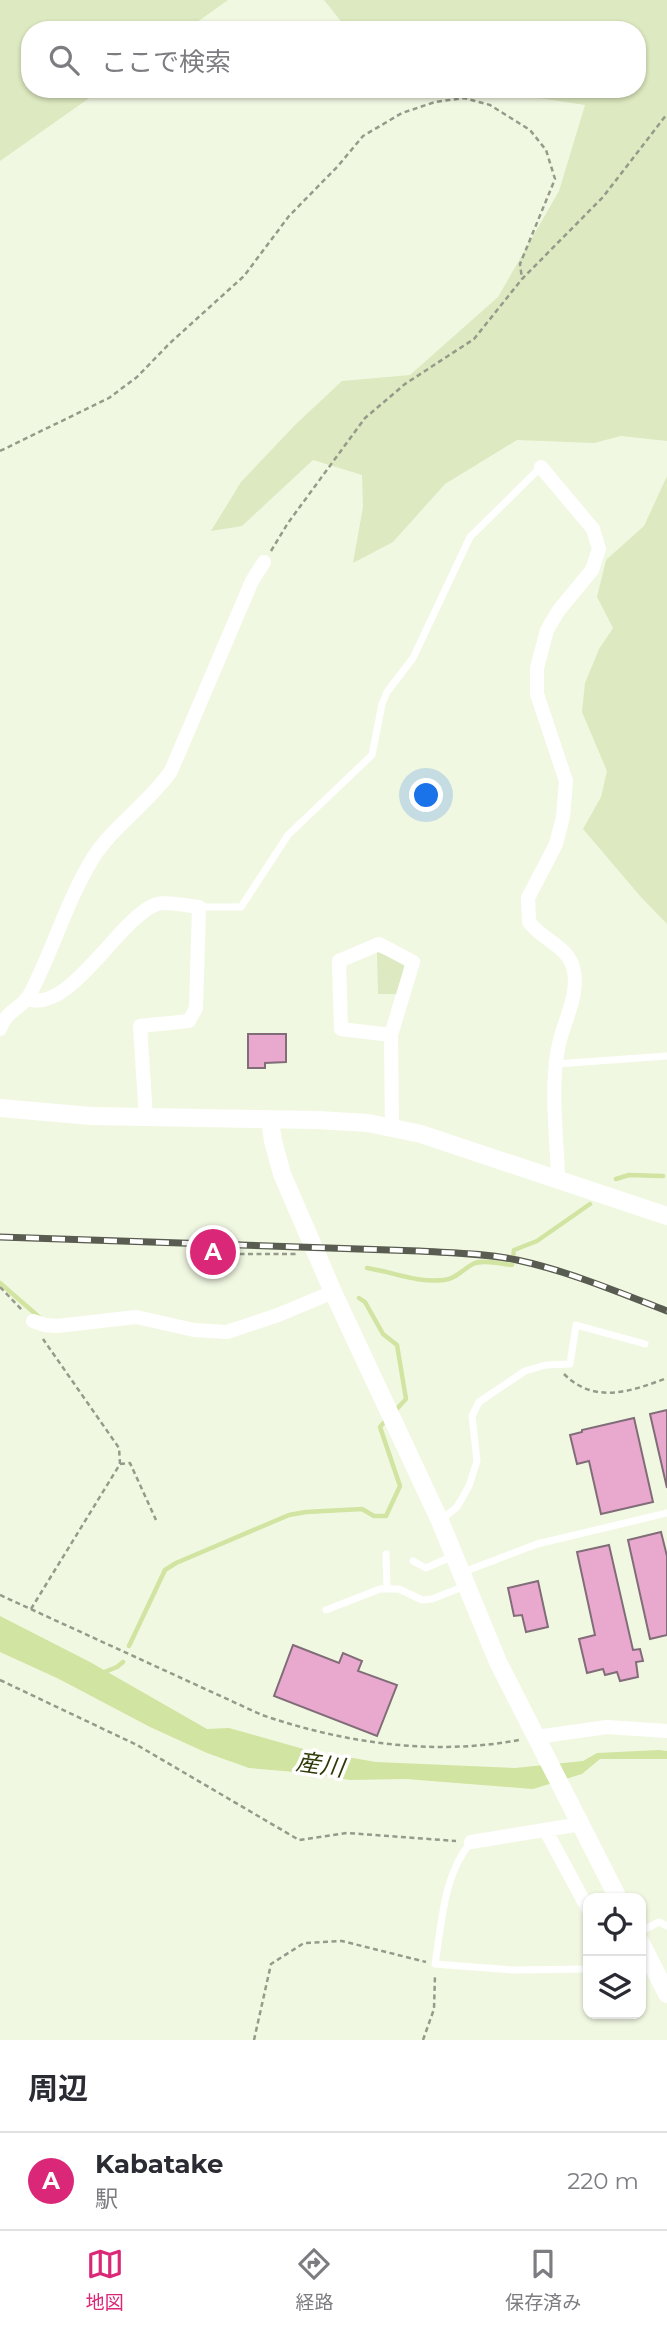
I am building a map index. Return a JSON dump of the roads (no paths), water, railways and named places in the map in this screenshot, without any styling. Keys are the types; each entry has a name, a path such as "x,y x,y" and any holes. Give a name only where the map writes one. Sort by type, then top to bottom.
{"street":[{"path":"541,467 593,529 599,549 592,570 559,610 547,631 537,668 537,694 566,781 563,817 556,844 528,898 529,922 544,938 565,953 574,969 574,996 555,1064 558,1179"},
{"path":"0,1030 6,1016 27,999 94,857 110,836 159,789 171,771 252,581 264,562"},
{"path":"27,999 46,1001 57,995 98,959 137,917 157,903 200,907 196,1008 189,1021 140,1026 146,1118"},
{"path":"391,1035 341,1029 339,961 379,944 413,962 391,1035 392,1128"},
{"path":"0,1108 78,1116 345,1121 392,1128 421,1134 667,1216"},
{"path":"270,1120 280,1166 333,1292 440,1521 499,1662 616,1893"},
{"path":"33,1321 57,1326 136,1317 194,1329 227,1332 278,1315 333,1292"},
{"path":"538,1741 607,1727 667,1731"},
{"path":"471,1842 546,1831 580,1821"},
{"path":"546,1831 583,1900"},
{"path":"646,1966 667,1994"}],"lane":[{"path":"200,907 241,907 288,835 372,755 387,692 413,657 470,537 541,467"},
{"path":"555,1064 667,1056"},
{"path":"440,1521 457,1507 469,1486 477,1461 472,1416 479,1402 525,1371 555,1364 570,1364 576,1325 645,1344"},
{"path":"326,1610 387,1588 399,1588 422,1600 432,1600 463,1579 537,1544 667,1513"},
{"path":"386,1554 387,1588"},
{"path":"413,1561 426,1568 453,1556"},
{"path":"471,1842 460,1855 451,1874 435,1964 512,1970 583,1969"},
{"path":"646,1928 659,1922 667,1926"}],"water":[{"name":"産川","path":"0,1616 90,1662 207,1729 229,1728 307,1750 376,1762 515,1768 583,1761 597,1753 659,1750 667,1751 667,1759 600,1759 582,1774 533,1789 406,1779 350,1780 249,1768 207,1753 150,1727 59,1679 0,1652"}],"waterway":[{"path":"616,1179 629,1175 663,1176"},
{"path":"367,1268 434,1281 452,1278 477,1263 512,1265 514,1250 537,1241 590,1204"},
{"path":"0,1283 39,1317"},
{"path":"359,1298 365,1302 383,1334 397,1345 406,1399 393,1413"},
{"path":"129,1646 165,1570 176,1563 289,1515 362,1509 374,1516 386,1516 400,1486 380,1427 387,1419"},
{"path":"102,1673 123,1662"}],"railway":[{"path":"0,1237 419,1251 493,1256 517,1260 593,1282 667,1311"}],"place":[{"name":"Kabatake","path":"213,1252"}]}
